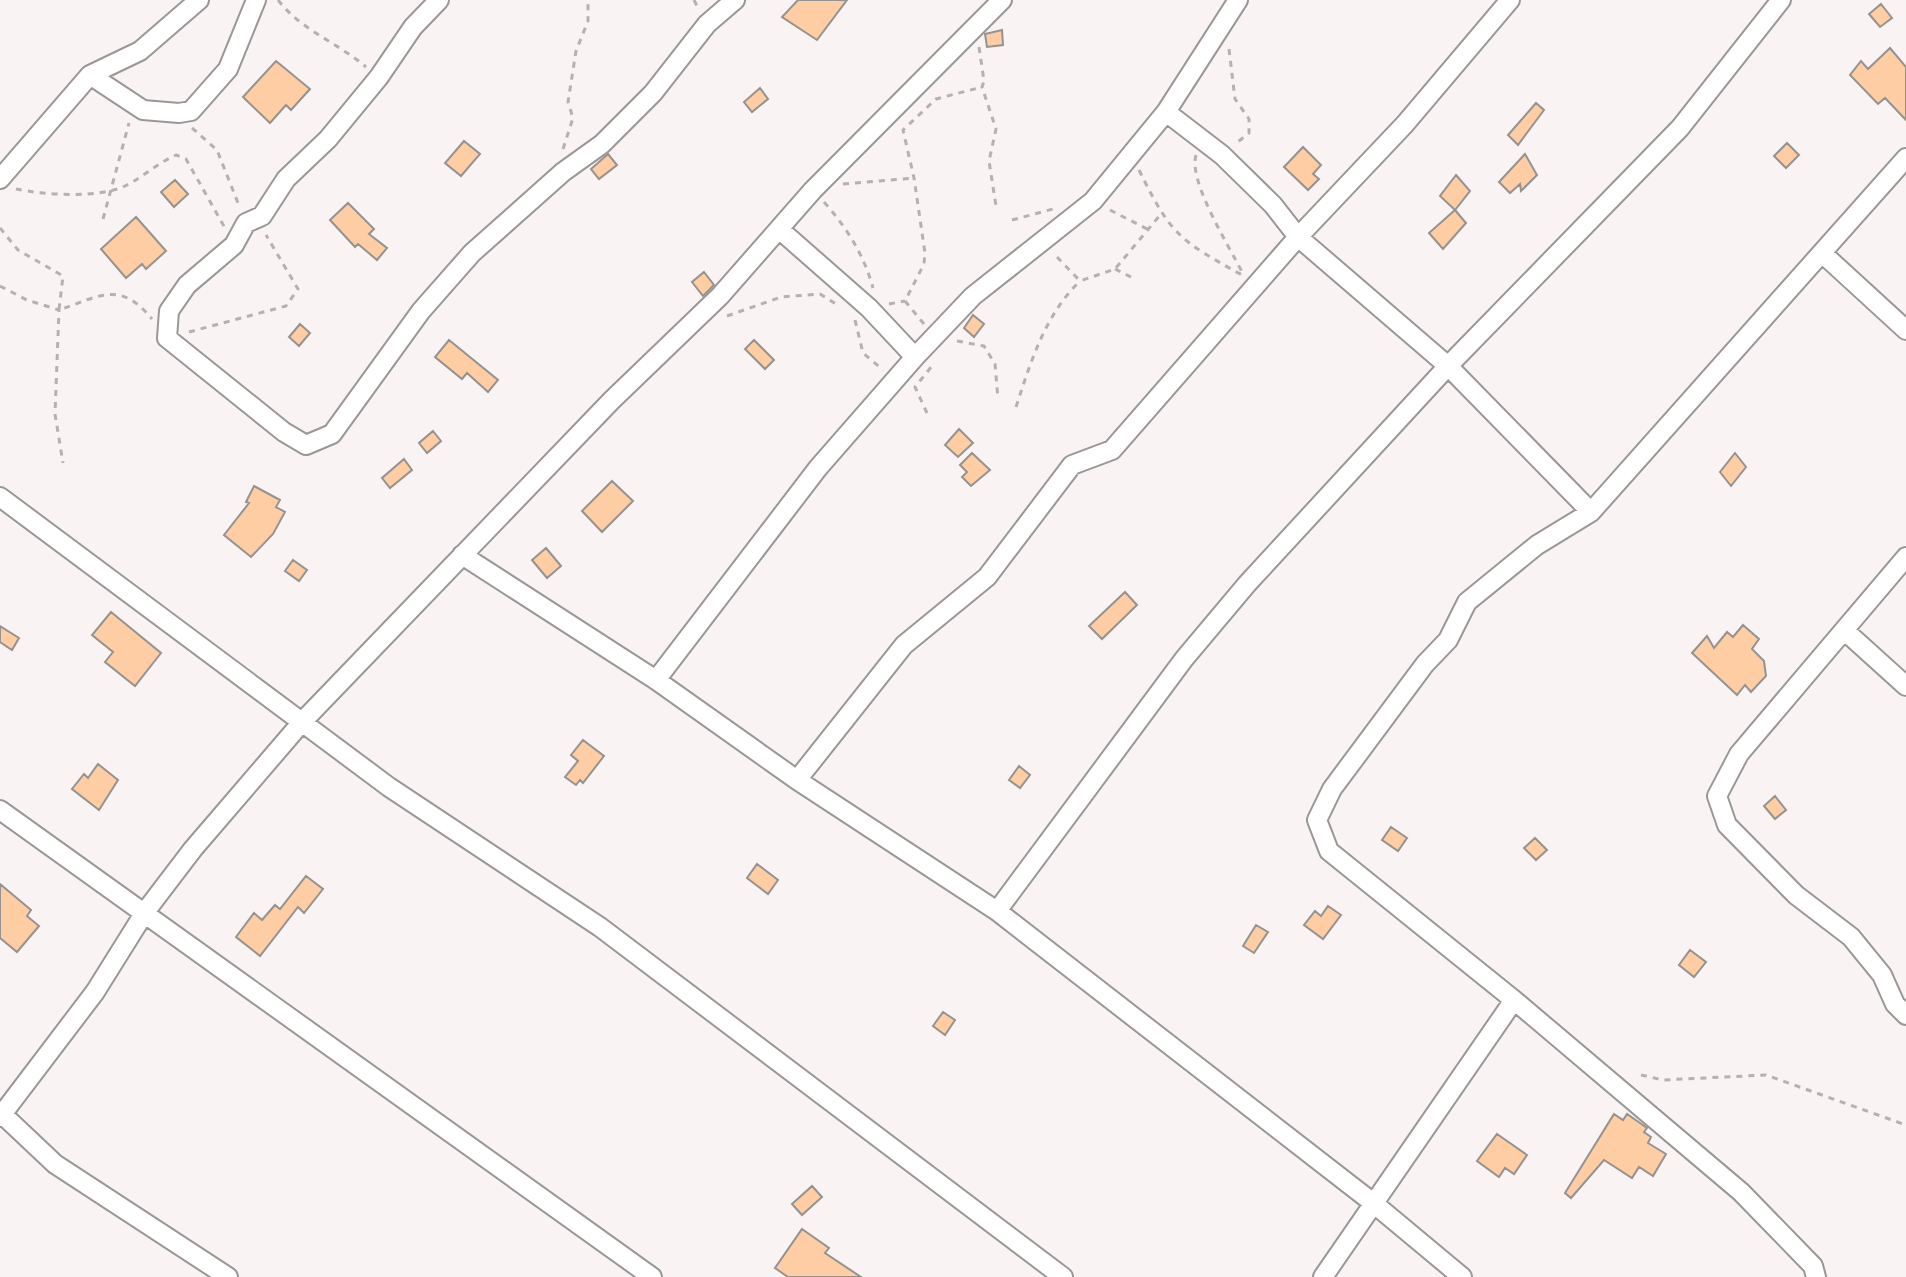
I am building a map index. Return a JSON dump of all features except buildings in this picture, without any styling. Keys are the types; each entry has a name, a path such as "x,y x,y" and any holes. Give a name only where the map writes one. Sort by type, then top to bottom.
{"street":[{"path":"6,184 90,75 140,51 199,0"},
{"path":"90,75 130,105 179,113 199,105 228,69 256,0"},
{"path":"439,0 413,27 379,77 328,139 286,179 262,216 246,223 234,245 187,285 169,311 167,338 284,432 306,445 332,434 421,311 462,265 563,172 602,144 637,110 707,24 735,0"},
{"path":"228,1277 55,1164 1,1115 95,992 145,912 193,849 302,722 612,400 720,296 813,190 1002,0"},
{"path":"656,680 818,468 906,384 915,357 973,296 1093,201 1166,112 1238,0"},
{"path":"797,780 904,645 987,577 1072,465 1112,450 1298,237 1405,124 1510,0"},
{"path":"997,911 1184,659 1247,584 1448,366 1680,128 1781,0"},
{"path":"1166,112 1222,155 1273,205 1298,237 1448,366 1591,512"},
{"path":"1816,1277 1813,1266 1741,1192 1514,1000 1329,851 1317,820 1332,789 1425,664 1448,640 1467,602 1537,545 1591,512 1906,158"},
{"path":"779,229 869,308 915,357"},
{"path":"1822,253 1906,330"},
{"path":"0,497 389,787 600,927 1063,1277"},
{"path":"462,555 656,680 797,780 997,911 1372,1202 1462,1277"},
{"path":"1906,557 1739,754 1717,796 1727,825 1796,895 1851,937 1882,975 1895,1004 1906,1015"},
{"path":"1844,630 1906,686"},
{"path":"0,810 652,1277"},
{"path":"1323,1277 1514,1000"}],"path":[{"path":"278,0 290,15 322,40 348,51 379,77"},
{"path":"563,172 559,162 573,118 568,102 576,51 588,21 588,0"},
{"path":"976,25 984,81 982,87 996,129 989,161 996,206"},
{"path":"1222,155 1249,133 1249,119 1235,99 1229,69 1229,46"},
{"path":"905,301 924,264 925,253 903,130 936,99 982,87"},
{"path":"103,219 108,190 128,129 130,105"},
{"path":"1131,154 1161,214 1190,246 1245,277 1203,193 1193,163 1198,148 1191,132"},
{"path":"6,184 48,195 108,190 126,186 176,155 186,159 234,245"},
{"path":"813,190 865,180 914,178"},
{"path":"813,190 843,224 867,263 873,290 869,308"},
{"path":"1016,407 1034,350 1064,297 1080,281 1115,269 1161,214"},
{"path":"0,228 18,250 63,276 55,414 63,463"},
{"path":"1057,257 1080,281"},
{"path":"1115,269 1131,277"},
{"path":"0,286 27,300 59,310 112,292 137,300 167,338"},
{"path":"727,316 781,297 812,294 820,294 843,309"},
{"path":"905,301 933,339 932,370 906,384"},
{"path":"905,301 869,308 854,316 863,353 906,384 927,413"},
{"path":"933,339 984,346 995,364 998,399"},
{"path":"1641,1075 1663,1080 1766,1075 1906,1125"}]}
